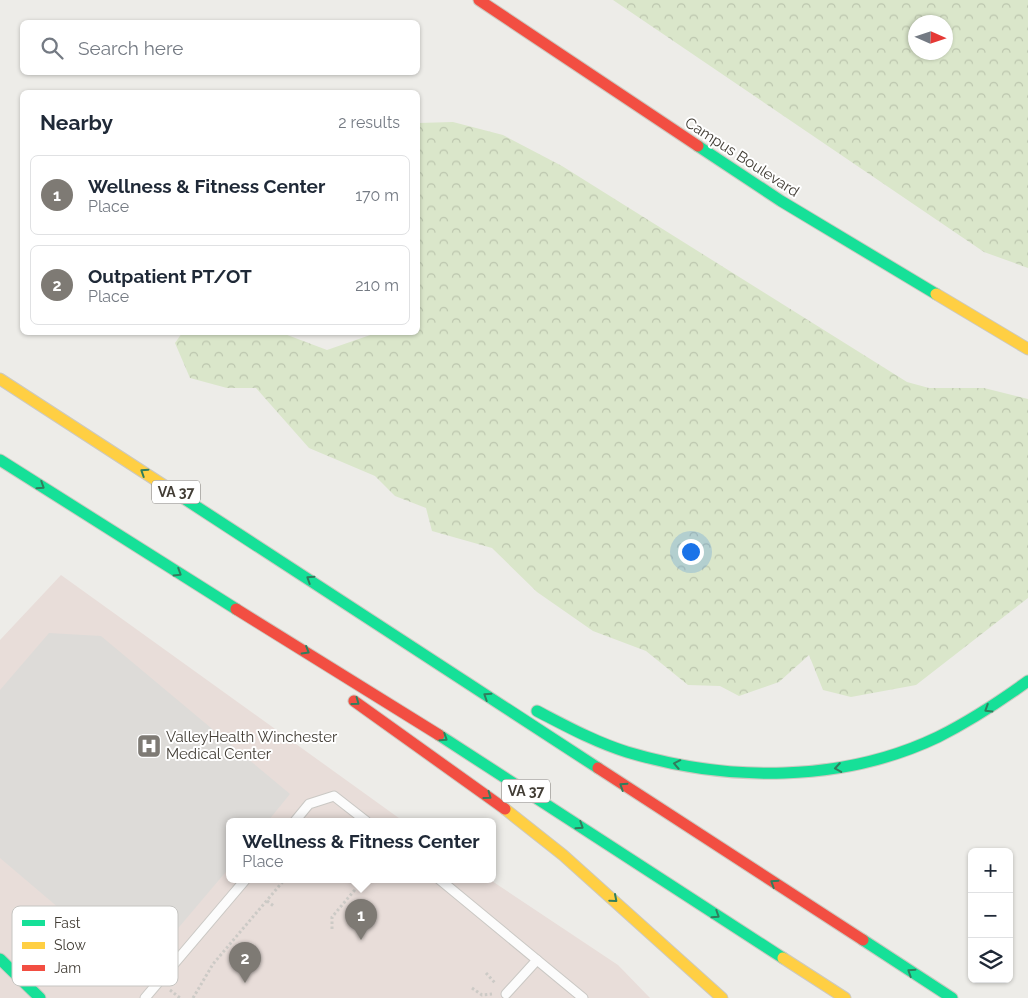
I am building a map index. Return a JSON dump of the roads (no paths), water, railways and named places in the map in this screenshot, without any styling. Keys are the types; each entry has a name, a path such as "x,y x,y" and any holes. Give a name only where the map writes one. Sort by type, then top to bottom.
{"main road":[{"name":"Campus Boulevard","path":"479,0 782,201 1028,349"},
{"name":"Campus Boulevard","path":"994,329 1028,342"},
{"name":"VA 37","path":"0,379 952,998"},
{"name":"VA 37","path":"0,460 205,590 367,688 845,998"},
{"path":"205,590 317,673"},
{"path":"350,606 510,696"},
{"path":"526,705 596,740 663,762 730,771 802,772 867,763 917,746 989,708 1028,680"},
{"path":"349,696 492,799 563,855 722,998"},
{"path":"0,959 12,971"},
{"path":"28,986 38,996"}],"lane":[{"path":"297,818 309,804 334,796 362,818"},
{"path":"178,959 243,883"},
{"path":"443,883 583,998"},
{"path":"506,994 537,960"},
{"path":"145,998 155,986"}],"place":[{"name":"ValleyHealth Winchester Medical Center","path":"149,746"},
{"name":"Wellness & Fitness Center","path":"361,940"},
{"name":"Outpatient PT/OT","path":"245,983"}]}
